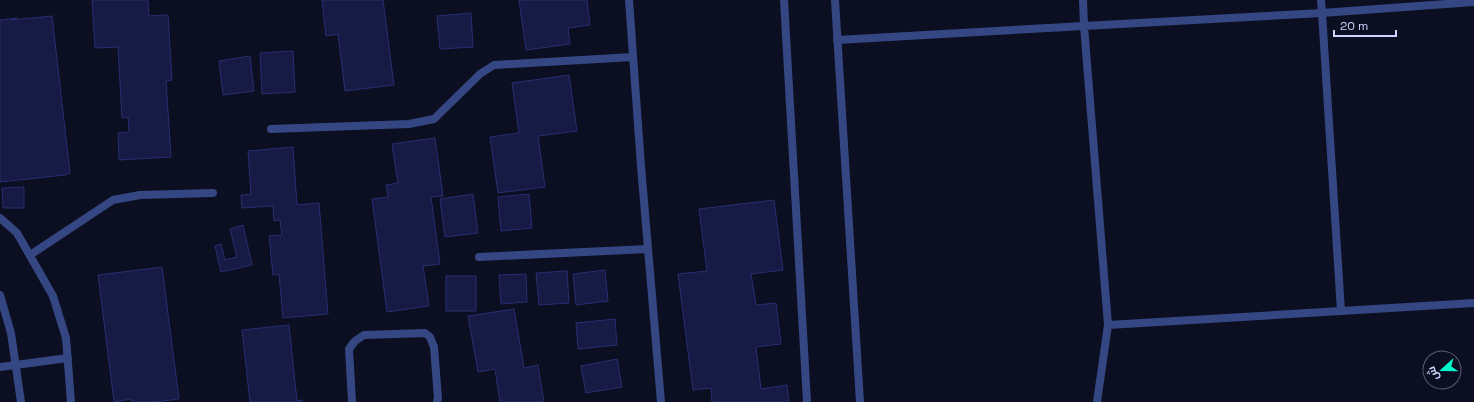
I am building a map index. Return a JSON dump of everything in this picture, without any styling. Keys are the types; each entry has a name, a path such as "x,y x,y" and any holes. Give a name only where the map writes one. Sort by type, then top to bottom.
{"street":[{"path":"629,0 661,402"},
{"path":"784,0 807,402"},
{"path":"834,0 860,402"},
{"path":"1083,0 1108,325 1097,402"},
{"path":"1321,0 1341,311"},
{"path":"837,40 1322,13 1474,2"},
{"path":"270,129 409,124 434,120 480,74 494,65 633,57"},
{"path":"30,255 113,200 140,195 213,193"},
{"path":"0,218 17,233 53,296 66,338 71,402"},
{"path":"479,257 648,249"},
{"path":"0,295 11,333 21,402"},
{"path":"1108,325 1474,303"},
{"path":"352,402 349,349 355,341 364,335 426,332 434,347 438,398 437,402"},
{"path":"0,367 68,358"}],"building":[{"path":"92,0 148,0 149,16 168,15 172,80 166,81 171,157 119,160 118,133 129,132 128,117 122,118 118,47 95,48"},
{"path":"322,0 383,0 394,85 345,91 338,34 326,36"},
{"path":"519,0 587,0 590,25 568,28 570,44 526,50"},
{"path":"471,13 473,47 440,49 437,16"},
{"path":"52,16 70,173 65,175 0,182 0,20"},
{"path":"293,51 295,92 262,94 260,53"},
{"path":"250,56 254,91 223,95 219,61"},
{"path":"569,75 577,131 538,136 545,187 498,193 490,137 519,133 512,83"},
{"path":"435,138 443,196 431,197 440,264 423,266 429,306 387,312 372,199 388,197 386,185 398,183 392,144"},
{"path":"293,147 297,205 319,203 328,314 283,318 279,274 273,275 269,236 282,235 280,220 274,221 273,206 242,208 241,195 251,194 248,151"},
{"path":"24,187 24,208 3,208 2,188"},
{"path":"473,194 478,233 445,237 440,199"},
{"path":"529,194 532,228 501,231 498,197"},
{"path":"774,200 783,270 751,274 756,305 776,303 781,344 756,347 761,389 787,385 789,402 712,402 711,388 693,390 678,274 707,271 699,209"},
{"path":"243,225 252,265 221,272 215,246 221,244 225,260 237,257 230,229"},
{"path":"162,267 179,399 155,402 132,402 131,399 114,402 98,275"},
{"path":"605,270 608,301 576,305 573,274"},
{"path":"567,271 569,303 539,305 536,273"},
{"path":"526,274 527,302 501,304 499,275"},
{"path":"446,276 476,276 476,311 446,311"},
{"path":"514,309 524,368 538,365 544,402 500,402 495,369 478,372 468,316"},
{"path":"615,319 617,345 578,349 576,323"},
{"path":"289,325 297,401 302,400 302,402 250,402 242,330"},
{"path":"617,359 622,387 586,393 581,366"}]}
